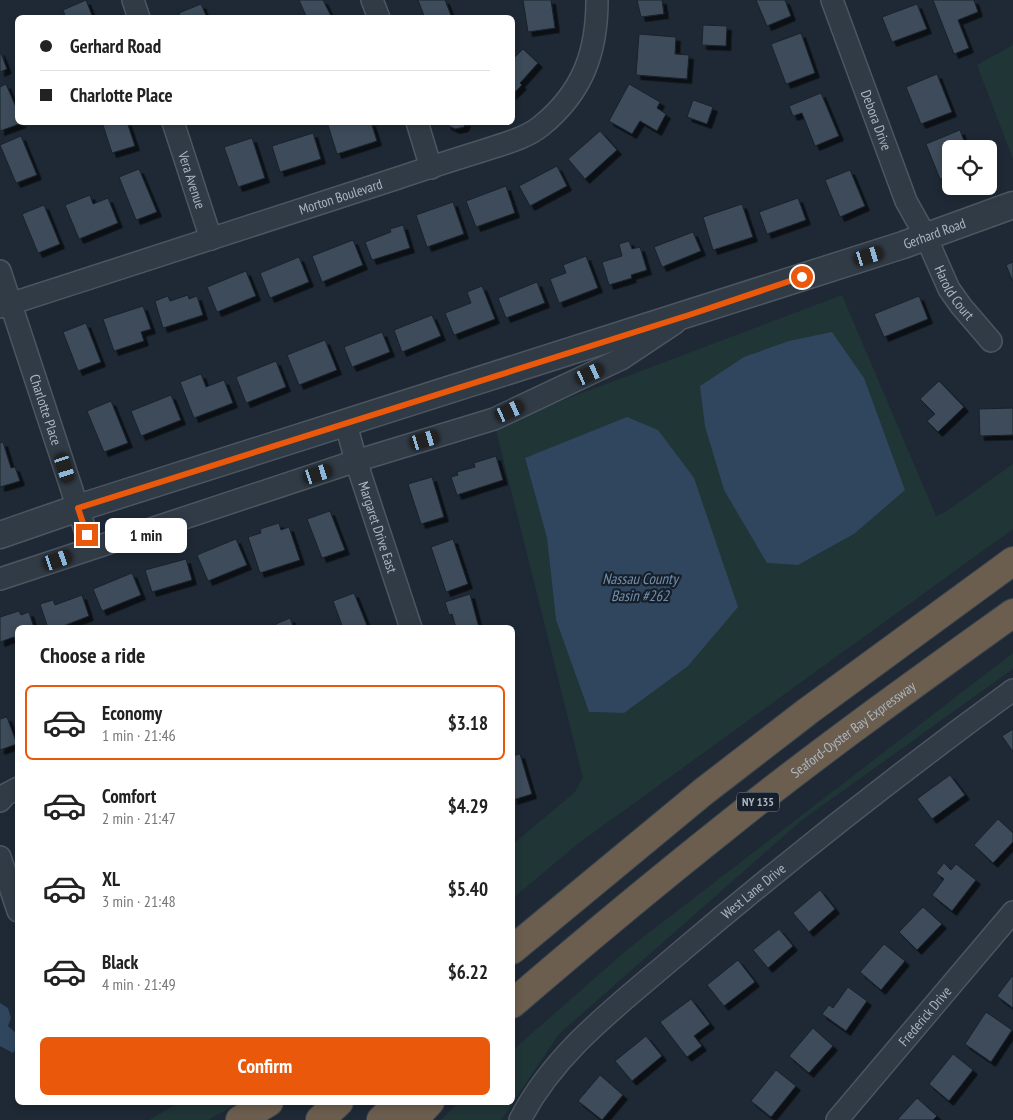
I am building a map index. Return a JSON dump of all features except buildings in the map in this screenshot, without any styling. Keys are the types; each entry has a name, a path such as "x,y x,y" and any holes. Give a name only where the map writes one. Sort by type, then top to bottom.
{"highway":[{"path":"515,947 703,792 793,723 1013,562"},
{"name":"Seaford-Oyster Bay Expressway","path":"515,1001 744,813 833,744 1013,613"},
{"path":"515,935 597,878"},
{"path":"515,1018 624,910"},
{"path":"240,1120 264,1105"},
{"path":"320,1120 336,1105"},
{"path":"381,1120 397,1105"},
{"path":"413,1120 427,1105"}],"street":[{"path":"132,0 138,15"},
{"path":"372,0 378,15"},
{"name":"Morton Boulevard","path":"5,305 515,140 539,127 561,109 581,79 592,55 598,22 598,0"},
{"name":"Debora Drive","path":"832,0 906,201 926,237"},
{"name":"Vera Avenue","path":"174,125 211,239"},
{"path":"418,125 431,168"},
{"name":"Gerhard Road","path":"0,535 78,508 346,424 572,350 689,315 926,237 1013,205"},
{"name":"Harold Court","path":"926,237 950,289 961,306 991,341"},
{"name":"Charlotte Place","path":"0,271 5,305 91,548"},
{"path":"0,579 356,461 494,418 622,359 689,315"},
{"name":"Margaret Drive East","path":"346,424 356,461 410,625"},
{"name":"West Lane Drive","path":"520,1120 544,1081 568,1052 599,1022 753,890 941,743 1013,690"},
{"path":"0,801 4,795 15,790"},
{"path":"0,857 15,902"},
{"name":"Frederick Drive","path":"837,1120 1013,912"}],"green space":[{"path":"1013,45 1013,159 977,65"},
{"path":"842,295 936,516 947,511 1013,464 1013,529 579,843 515,896 515,842 574,793 583,778 495,426","holes":["525,459 624,713 589,712 556,620 547,538","854,534 798,565 767,563"]},
{"path":"1013,653 1013,669 802,820 559,1034 515,1099 515,1048 629,948"},
{"path":"175,1105 234,1105 208,1120 149,1120"},
{"path":"456,1105 511,1105 501,1120 441,1120"}],"water":[{"path":"832,332 864,378 905,490 854,534 798,565 767,563 724,490 705,426 700,386 744,357 789,341"},
{"name":"Nassau County Basin #262","path":"627,417 658,430 694,478 738,607 688,666 624,713 589,712 556,620 547,538 525,458"},
{"path":"0,1003 8,1008 11,1018 8,1026 15,1032 15,1050 13,1053 0,1046"}],"route":[{"path":"87,535 78,508 689,315 802,277"}]}
